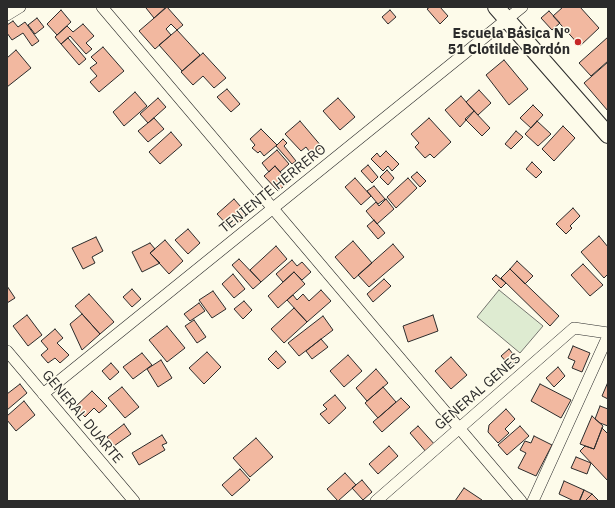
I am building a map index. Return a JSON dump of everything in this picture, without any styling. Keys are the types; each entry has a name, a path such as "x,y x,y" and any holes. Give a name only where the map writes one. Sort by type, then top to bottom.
{"street":[{"path":"7,15 20,7"},
{"path":"102,7 521,501"},
{"path":"496,7 608,135"},
{"name":"TENIENTE HERRERO","path":"43,394 522,7"},
{"name":"GENERAL GENES","path":"376,501 574,328 608,334 533,501"},
{"name":"GENERAL DUARTE","path":"7,351 134,501"}],"green space":[{"path":"499,290 543,326 520,353 477,317"}],"building":[{"path":"166,7 154,18 146,8"},
{"path":"167,7 183,25 177,30 171,24 166,29 171,35 155,49 139,31"},
{"path":"430,7 440,7 448,16 440,24 427,9"},
{"path":"563,7 580,7 599,28 580,46 553,16"},
{"path":"61,10 71,22 57,35 47,24"},
{"path":"390,10 396,17 388,24 382,17"},
{"path":"549,11 560,23 552,30 541,18"},
{"path":"37,18 44,27 35,34 28,25"},
{"path":"13,21 18,27 25,22 39,41 32,46 23,33 12,40 7,33 7,25"},
{"path":"83,24 94,36 86,43 92,49 86,54 70,36 61,44 55,37 67,26 73,32"},
{"path":"177,30 200,55 182,71 159,45"},
{"path":"608,37 608,61 591,76 579,63"},
{"path":"68,38 86,59 79,65 61,44"},
{"path":"103,47 124,71 99,92 90,82 97,76 90,68 97,63 91,57"},
{"path":"16,50 31,68 7,87 7,58"},
{"path":"203,53 226,78 214,88 203,76 193,85 181,72"},
{"path":"504,60 528,89 509,105 486,75"},
{"path":"608,62 608,111 584,83"},
{"path":"227,89 240,104 231,112 217,97"},
{"path":"479,90 491,103 478,115 466,102"},
{"path":"135,92 147,106 124,126 113,112"},
{"path":"461,96 474,111 460,127 445,110"},
{"path":"158,98 166,107 148,123 140,114"},
{"path":"338,98 355,117 340,130 323,111"},
{"path":"533,105 543,115 531,128 520,118"},
{"path":"474,111 490,128 482,136 465,119"},
{"path":"154,118 164,129 148,142 138,131"},
{"path":"429,118 451,142 434,158 430,154 425,158 415,147 419,143 411,134"},
{"path":"300,121 322,147 312,155 306,147 301,151 285,134"},
{"path":"537,121 551,134 538,146 525,134"},
{"path":"563,126 575,138 554,161 542,149"},
{"path":"261,129 277,145 264,156 260,151 258,153 252,148 255,145 250,139"},
{"path":"516,131 523,137 511,149 505,144"},
{"path":"171,132 182,145 160,164 149,152"},
{"path":"283,139 287,143 284,146 296,161 292,164 276,146"},
{"path":"277,150 289,164 280,172 275,166 269,172 262,163"},
{"path":"386,151 399,164 392,171 388,166 383,171 371,159 377,153 380,157"},
{"path":"532,162 542,172 536,178 526,169"},
{"path":"368,165 378,177 372,183 361,171"},
{"path":"275,166 289,182 278,191 264,176"},
{"path":"387,170 394,178 388,185 380,177"},
{"path":"417,172 426,181 420,187 411,177"},
{"path":"355,178 371,196 361,205 345,187"},
{"path":"408,178 417,188 396,208 387,197"},
{"path":"374,186 385,199 378,204 367,191"},
{"path":"234,199 248,215 231,229 217,214"},
{"path":"386,199 394,209 377,224 366,211 376,202 379,206"},
{"path":"573,208 580,216 570,226 572,228 566,234 556,224"},
{"path":"374,220 385,233 378,239 367,226"},
{"path":"188,229 200,243 188,254 175,240"},
{"path":"599,236 608,247 608,274 604,278 581,252"},
{"path":"96,237 103,251 92,257 95,263 83,269 72,248"},
{"path":"165,240 183,261 169,274 150,253"},
{"path":"353,241 372,263 354,279 335,257"},
{"path":"150,243 155,249 150,253 160,263 142,272 132,252"},
{"path":"393,244 404,257 369,287 358,275"},
{"path":"276,246 287,259 261,282 250,270"},
{"path":"239,259 261,282 253,289 232,265"},
{"path":"292,260 297,266 302,262 311,272 302,280 294,272 283,282 276,274"},
{"path":"517,261 533,276 525,284 510,269"},
{"path":"583,264 603,285 590,296 571,275"},
{"path":"510,269 559,316 550,326 501,278"},
{"path":"294,272 305,284 278,308 268,296"},
{"path":"233,274 245,289 234,298 222,284"},
{"path":"496,275 506,283 501,288 492,279"},
{"path":"384,279 391,286 373,302 367,294"},
{"path":"7,286 15,298 7,303"},
{"path":"132,289 141,299 132,307 123,297"},
{"path":"321,290 331,301 307,322 287,300 293,295 297,300 303,294 309,301"},
{"path":"213,291 226,309 212,318 199,300"},
{"path":"89,294 114,322 100,334 75,306"},
{"path":"244,301 252,310 243,319 234,309"},
{"path":"199,303 205,311 190,321 184,314"},
{"path":"294,308 307,322 284,343 271,329"},
{"path":"82,314 100,334 82,350 70,324"},
{"path":"27,315 42,335 28,346 13,326"},
{"path":"433,315 438,331 408,342 403,326"},
{"path":"323,316 333,330 299,356 288,343"},
{"path":"194,320 206,337 197,343 185,326"},
{"path":"167,326 185,348 167,362 149,340"},
{"path":"55,329 63,338 57,343 69,355 60,363 55,358 48,363 41,355 48,349 41,341"},
{"path":"321,339 328,347 312,359 306,351"},
{"path":"573,346 590,353 582,372 572,368 575,361 568,358"},
{"path":"509,349 517,359 510,366 501,356"},
{"path":"276,351 286,362 278,369 268,359"},
{"path":"207,352 221,367 204,384 189,368"},
{"path":"142,353 152,365 133,379 123,367"},
{"path":"348,355 362,371 344,387 330,371"},
{"path":"451,357 467,375 451,389 435,371"},
{"path":"161,360 172,378 158,387 147,369"},
{"path":"111,363 119,372 110,380 102,371"},
{"path":"558,367 565,376 554,387 546,378"},
{"path":"376,369 388,383 367,401 356,388"},
{"path":"608,382 608,399 602,396"},
{"path":"20,384 27,393 7,410 7,394"},
{"path":"540,384 571,400 561,418 531,401"},
{"path":"122,387 139,407 125,418 108,398"},
{"path":"383,387 396,402 378,418 365,403"},
{"path":"92,391 107,406 99,413 94,408 85,417 75,407"},
{"path":"335,395 346,408 329,424 320,414 327,409 323,405"},
{"path":"401,398 410,407 382,432 373,422"},
{"path":"24,401 35,415 16,431 7,420 7,416"},
{"path":"600,406 608,409 608,426 595,419"},
{"path":"506,409 515,419 505,429 509,433 498,443 488,432 489,425"},
{"path":"592,416 603,426 594,449 580,444"},
{"path":"124,424 131,434 114,446 107,437"},
{"path":"418,426 436,446 427,453 410,433"},
{"path":"520,426 529,436 507,455 498,445"},
{"path":"602,428 608,434 608,481 580,451 585,446 594,449"},
{"path":"162,435 167,443 162,445 165,450 139,465 132,453"},
{"path":"534,436 552,445 536,476 518,468 526,453 520,450 525,441 531,443"},
{"path":"256,438 273,457 250,477 233,458"},
{"path":"389,446 398,456 378,474 369,464"},
{"path":"576,457 591,463 587,474 571,468"},
{"path":"240,469 250,480 232,496 222,485"},
{"path":"345,473 356,485 338,501 327,489"},
{"path":"362,480 372,492 363,500 352,488"},
{"path":"564,481 584,490 579,501 574,501 559,494"},
{"path":"464,488 482,500 455,501"},
{"path":"584,490 592,494 585,501 581,501 580,500"},
{"path":"592,494 599,501 585,501"}],"place":[{"name":"Escuela Básica Nº 51 Clotilde Bordón","path":"578,42"}]}
